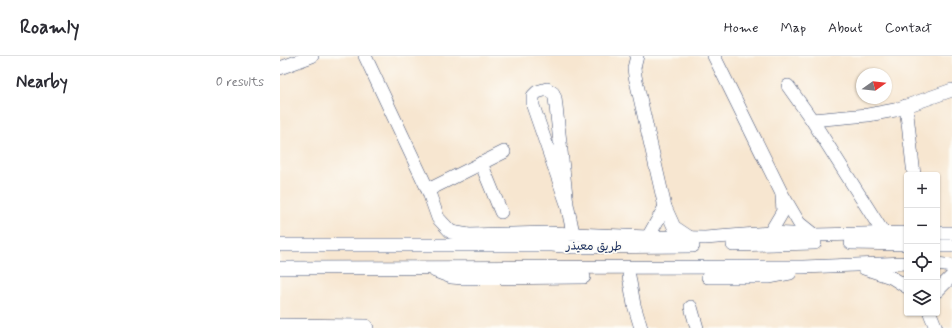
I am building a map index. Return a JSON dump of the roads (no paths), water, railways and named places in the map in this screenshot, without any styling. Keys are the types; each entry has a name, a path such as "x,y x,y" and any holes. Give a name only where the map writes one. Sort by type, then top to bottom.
{"street":[{"path":"280,68 312,56"},
{"path":"365,56 428,190 438,218 451,232 460,235 567,233 648,237 689,237 770,233 814,235 904,233"},
{"path":"637,56 634,68 635,76 666,207 674,227 689,237"},
{"path":"714,56 782,194 800,223 814,235"},
{"path":"788,86 812,120 884,234"},
{"path":"567,204 533,106 533,96 537,92 547,90 553,93 555,98 567,204 567,233"},
{"path":"812,120 868,115 906,106 952,90"},
{"path":"906,106 914,172"},
{"path":"428,190 504,152"},
{"path":"481,163 501,212"},
{"path":"770,233 782,211 782,194"},
{"path":"648,237 666,207"},
{"path":"552,245 567,233"},
{"path":"940,233 952,233"},
{"name":"طريق معيذر","path":"280,246 552,245 581,247 777,243 904,244"},
{"path":"940,246 952,246"},
{"name":"طريق معيذر","path":"280,268 803,267 904,263"},
{"path":"940,264 952,266"},
{"path":"858,266 891,277 904,285"},
{"path":"428,268 445,275 463,278 629,276 769,277 787,274 803,267"},
{"path":"629,276 634,305 641,328"},
{"path":"940,288 952,276"},
{"path":"691,307 697,328"},
{"path":"931,316 936,328"},
{"path":"280,324 296,326 366,326 367,328"}]}
